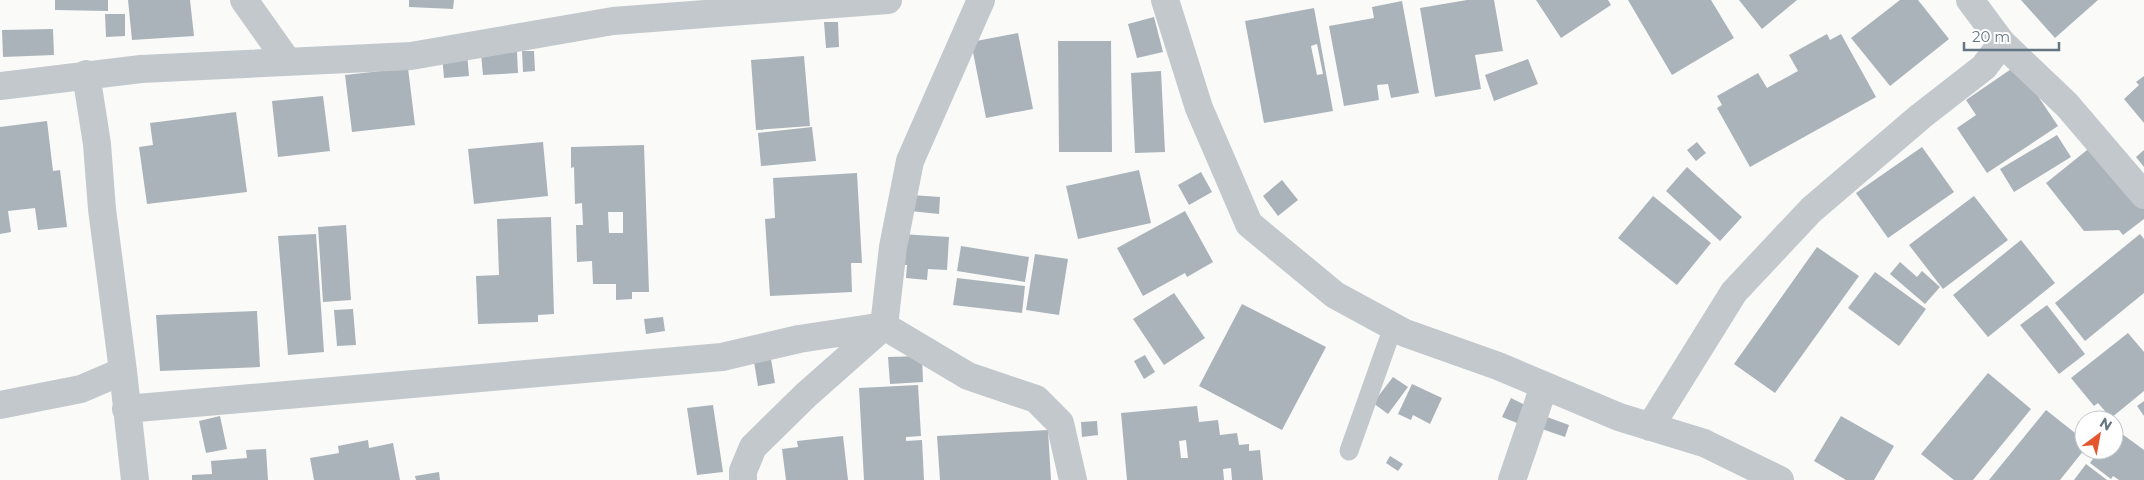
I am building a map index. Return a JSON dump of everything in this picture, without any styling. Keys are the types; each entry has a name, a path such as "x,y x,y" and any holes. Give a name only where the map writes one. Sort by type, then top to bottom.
{"street":[{"path":"244,0 288,62"},
{"path":"0,86 141,68 411,56 613,11 888,0"},
{"path":"743,480 743,471 753,446 806,394 884,326 893,247 910,161 981,0"},
{"path":"1165,0 1199,108 1249,224 1335,295 1394,327 1619,417 1704,443 1780,480"},
{"path":"1970,0 2002,43 2067,105 2144,195"},
{"path":"1650,427 1734,292 1811,210 1921,116 1984,67 2002,43"},
{"path":"86,74 97,144 102,209 135,480"},
{"path":"126,409 656,361 722,357 798,339 884,326 968,376 1036,400 1060,423 1073,480"},
{"path":"0,404 81,389 123,371"},
{"path":"1512,480 1544,386"}],"lane":[{"path":"1349,451 1394,327"}],"building":[{"path":"55,0 108,0 108,11 55,10"},
{"path":"128,0 190,0 194,36 132,40"},
{"path":"409,0 454,0 453,9 409,7"},
{"path":"1467,0 1494,0 1503,51 1475,55 1481,89 1435,97 1420,8"},
{"path":"1536,0 1608,0 1611,5 1561,38"},
{"path":"1628,0 1711,0 1734,38 1672,75"},
{"path":"1739,0 1797,0 1762,29"},
{"path":"1900,0 1918,0 1949,39 1890,86 1851,38"},
{"path":"2021,0 2098,0 2055,38"},
{"path":"1402,1 1419,93 1391,98 1388,84 1377,85 1379,100 1344,106 1329,26 1374,18 1372,7"},
{"path":"1314,8 1333,111 1264,123 1245,21","holes":["1317,44 1323,74 1317,75 1311,46"]},
{"path":"105,14 125,14 125,36 106,37"},
{"path":"1154,17 1163,52 1137,58 1128,24"},
{"path":"824,22 838,22 839,47 826,48"},
{"path":"53,29 54,55 3,57 2,30"},
{"path":"1018,33 1033,109 986,118 971,42"},
{"path":"1827,34 1830,40 1841,34 1876,97 1750,167 1717,108 1722,105 1717,96 1758,73 1767,88 1798,71 1789,55"},
{"path":"1058,41 1111,41 1112,152 1059,152"},
{"path":"522,51 534,51 535,71 523,72"},
{"path":"517,52 518,73 483,75 481,54"},
{"path":"467,53 469,76 444,78 442,55"},
{"path":"804,56 810,126 756,130 751,60"},
{"path":"1528,59 1538,84 1494,101 1485,75"},
{"path":"2017,65 2058,126 1987,173 1957,128 1976,115 1966,100"},
{"path":"408,68 415,125 352,132 345,75"},
{"path":"1161,71 1165,152 1135,153 1131,73"},
{"path":"2144,76 2144,123 2124,99 2139,85 2136,82"},
{"path":"323,96 330,151 278,157 272,101"},
{"path":"236,112 247,192 147,204 139,147 153,145 150,123"},
{"path":"47,121 53,171 60,170 67,227 38,230 35,208 8,211 11,232 0,234 0,127"},
{"path":"812,127 816,161 761,166 758,133"},
{"path":"2057,135 2071,157 2014,192 2000,169"},
{"path":"543,142 548,196 474,204 468,149"},
{"path":"1697,142 1706,153 1696,161 1687,150"},
{"path":"2097,142 2144,201 2144,219 2123,235 2119,230 2084,231 2046,183"},
{"path":"644,145 649,292 632,292 632,299 616,300 616,284 593,284 592,261 577,262 576,225 583,225 582,203 575,204 574,167 571,168 571,147","holes":["608,212 623,212 623,233 609,233"]},
{"path":"1922,147 1954,192 1888,238 1856,193"},
{"path":"2144,150 2144,167 2136,157"},
{"path":"1687,167 1742,217 1720,241 1666,191"},
{"path":"1139,170 1151,223 1078,239 1066,186"},
{"path":"1201,172 1212,192 1189,205 1178,185"},
{"path":"857,173 862,263 851,263 852,292 770,296 765,219 775,218 773,178"},
{"path":"1282,180 1298,200 1278,216 1263,196"},
{"path":"911,195 940,197 939,214 910,211"},
{"path":"1653,196 1711,243 1677,285 1618,238"},
{"path":"1974,196 2008,240 1943,289 1909,245"},
{"path":"1185,211 1213,262 1187,277 1185,273 1143,296 1117,248"},
{"path":"551,217 554,314 538,315 538,322 478,324 476,276 499,275 497,219"},
{"path":"346,225 351,300 323,302 318,227"},
{"path":"316,234 324,352 288,355 278,236"},
{"path":"901,234 949,237 947,270 928,269 927,280 906,278 907,265 899,265"},
{"path":"2140,234 2144,239 2144,293 2085,341 2055,303"},
{"path":"2021,240 2055,283 1988,337 1953,295"},
{"path":"961,246 1029,257 1025,282 957,271"},
{"path":"1817,247 1859,276 1775,393 1734,364"},
{"path":"1035,254 1068,259 1059,315 1026,310"},
{"path":"1900,262 1917,277 1922,271 1940,287 1925,304 1890,274"},
{"path":"1875,272 1926,309 1899,346 1848,308"},
{"path":"957,278 1025,286 1022,313 953,305"},
{"path":"1174,293 1205,338 1164,365 1133,319"},
{"path":"1242,304 1326,347 1282,430 1199,386"},
{"path":"2047,305 2085,354 2059,374 2020,325"},
{"path":"353,309 356,345 337,346 334,310"},
{"path":"257,311 260,367 160,371 156,315"},
{"path":"663,317 665,331 646,334 644,319"},
{"path":"2128,333 2144,352 2144,391 2121,410 2104,410 2098,403 2094,406 2071,378"},
{"path":"1145,355 1155,372 1144,379 1134,361"},
{"path":"922,356 923,382 890,384 888,357"},
{"path":"771,359 775,383 758,386 754,362"},
{"path":"1988,373 2031,409 1973,480 1954,480 1921,454"},
{"path":"1393,377 1408,387 1388,414 1373,403"},
{"path":"1412,384 1442,398 1430,424 1413,415 1411,420 1398,414"},
{"path":"918,385 921,436 906,437 906,441 922,440 924,480 864,480 859,388"},
{"path":"1511,398 1525,405 1517,423 1502,417"},
{"path":"2144,401 2144,416 2137,406"},
{"path":"713,405 723,472 697,475 687,408"},
{"path":"1197,406 1199,422 1218,420 1220,435 1237,433 1239,445 1249,444 1249,451 1260,450 1263,480 1232,480 1231,468 1223,469 1224,480 1127,480 1121,413","holes":["1186,440 1188,458 1181,458 1179,441"]},
{"path":"2046,410 2074,432 2074,460 2076,460 2060,480 1989,480"},
{"path":"220,416 227,449 206,453 199,421"},
{"path":"1841,416 1894,446 1874,480 1846,480 1814,461"},
{"path":"1547,417 1569,425 1565,437 1542,429"},
{"path":"1097,421 1098,435 1082,437 1081,422"},
{"path":"1048,430 1051,480 940,480 937,436"},
{"path":"2124,435 2144,450 2144,480 2119,480 2113,476 2111,479 2090,463 2092,460 2124,460"},
{"path":"843,436 848,480 786,480 782,449 798,447 797,441"},
{"path":"368,440 369,448 393,443 400,480 314,480 310,458 339,453 338,446"},
{"path":"266,449 268,480 192,480 192,475 212,474 211,461 247,458 246,450"},
{"path":"1390,456 1403,464 1398,471 1386,463"},
{"path":"2086,464 2107,480 2074,480"},
{"path":"439,472 440,480 416,480 415,476"}]}
